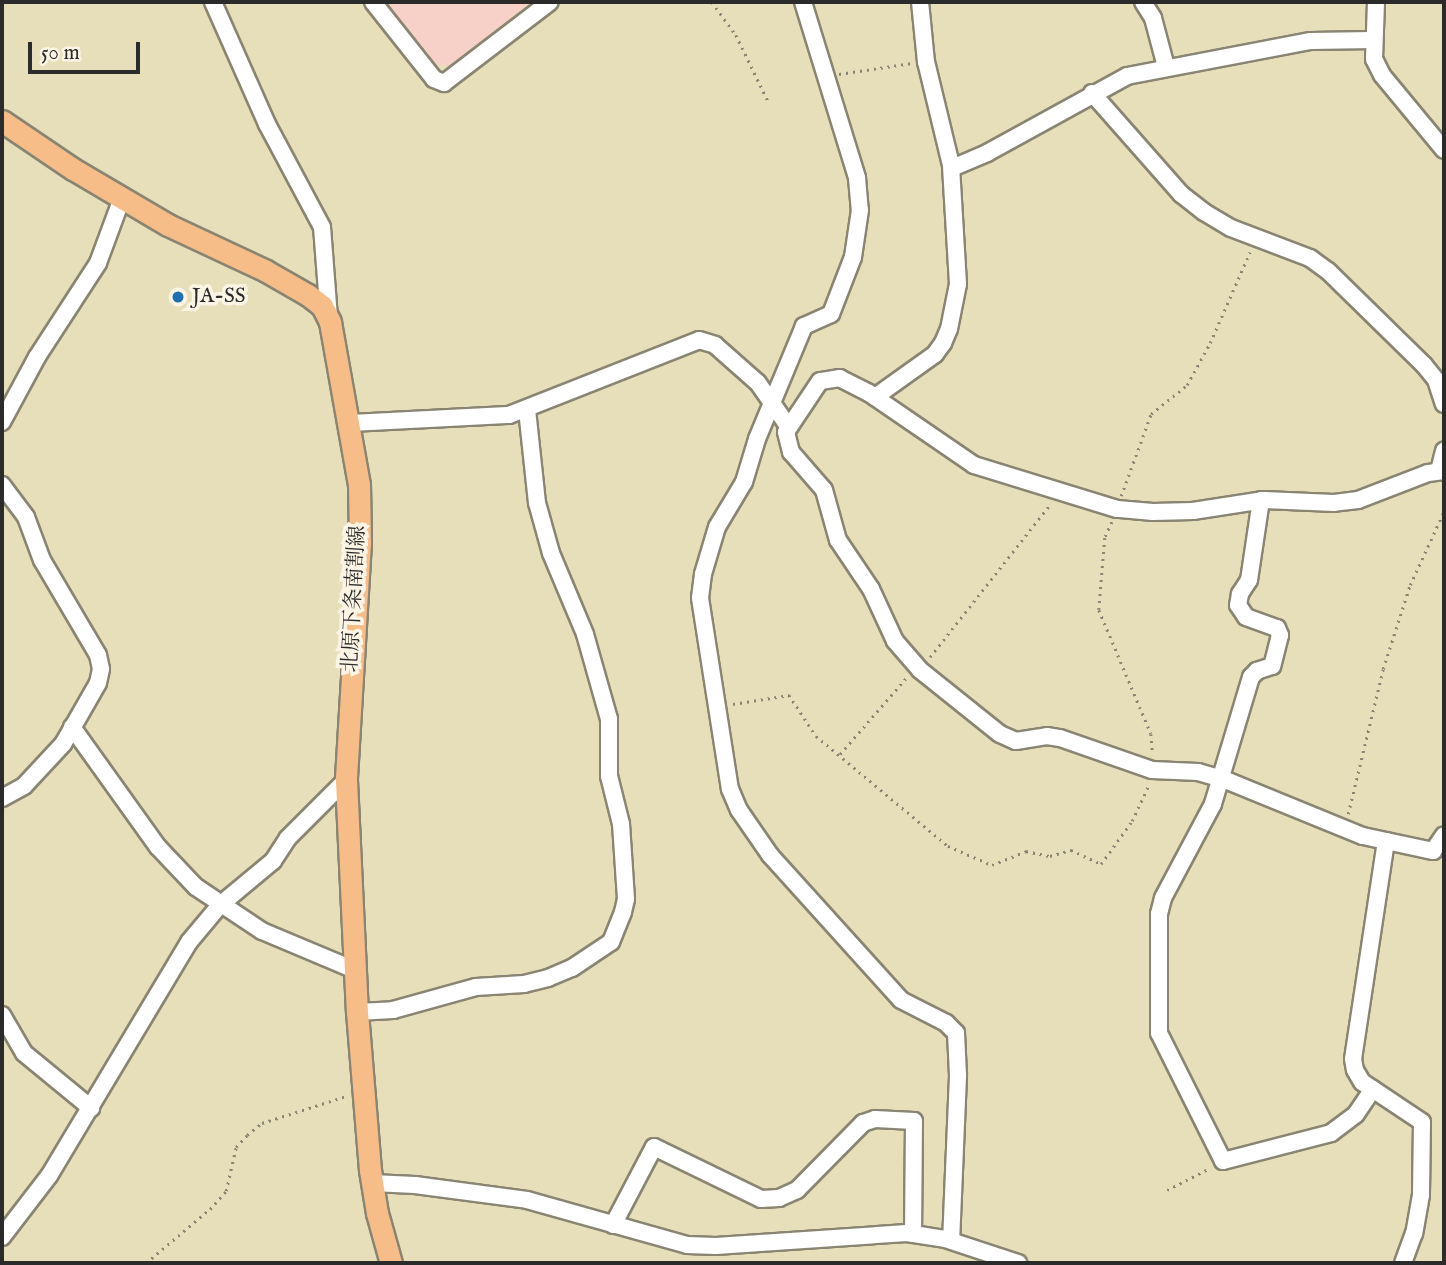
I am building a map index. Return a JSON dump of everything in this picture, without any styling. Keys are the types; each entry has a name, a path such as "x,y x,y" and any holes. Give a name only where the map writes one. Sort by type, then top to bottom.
{"main road":[{"name":"北原下条南割線","path":"3,125 169,225 266,271 308,295 322,306 330,322 359,484 360,542 346,780 363,1090 372,1183 391,1263"}],"street":[{"path":"213,2 267,124 322,227 330,322"},
{"path":"373,2 435,79 444,83 550,2"},
{"path":"803,2 857,178 860,210 853,257 831,314 804,326 744,482 717,527 703,574 701,598 730,789 739,810 770,855 901,1000 946,1023 956,1033 958,1076 951,1240"},
{"path":"875,397 935,354 950,329 958,285 951,168 926,62 920,2"},
{"path":"1143,2 1153,18 1166,67"},
{"path":"1376,2 1374,59 1382,75 1444,150"},
{"path":"951,168 987,153 1127,76 1311,41 1373,40"},
{"path":"1092,93 1181,194 1204,212 1231,228 1310,258 1328,271 1424,365 1436,380 1444,404"},
{"path":"2,422 37,357 98,263 122,198"},
{"path":"349,423 509,415 699,340 715,345 773,402 788,426 788,447 824,490 838,540 871,589 895,641 918,668 1000,734 1016,741 1047,736 1060,738 1152,770 1198,772 1223,779 1345,829 1386,841 1433,851 1444,835"},
{"path":"788,426 820,381 840,378 875,397 974,466 1117,509 1153,512 1193,511 1261,500 1334,503 1358,500 1442,471 1444,452"},
{"path":"357,1012 405,1008 476,987 524,984 548,978 572,968 611,942 623,912 626,899 621,824 609,776 608,719 585,634 551,553 537,503 527,410"},
{"path":"2,485 26,517 42,560 98,655 101,669 98,683 63,744 24,786 2,798"},
{"path":"1261,500 1249,580 1240,594 1238,605 1246,617 1277,628 1280,635 1272,666 1257,671 1251,677 1223,779 1213,804 1163,898 1159,914 1159,1033 1223,1161 1331,1133 1356,1114 1373,1089"},
{"path":"72,727 158,847 195,887 262,931 355,970"},
{"path":"2,1237 42,1187 177,957 220,905 273,861 288,838 346,780"},
{"path":"1386,841 1353,1059 1362,1082 1422,1122 1421,1195 1414,1233 1403,1263"},
{"path":"2,1015 24,1053 90,1108"},
{"path":"613,1225 654,1147 761,1199 779,1198 797,1190 863,1124 875,1119 914,1121 913,1234"},
{"path":"372,1183 415,1185 527,1200 648,1237 697,1246 913,1234 951,1240 1018,1263"}],"path":[{"path":"712,2 736,35 768,101"},
{"path":"826,77 926,62"},
{"path":"839,754 918,668 1060,492"},
{"path":"1345,829 1383,668 1410,585 1444,511"},
{"path":"715,704 739,705 789,695 816,736 948,846 992,865 1026,850 1050,856 1071,850 1101,864 1148,792 1152,770"},
{"path":"146,1263 211,1209 226,1191 236,1147 262,1123 363,1090"},
{"path":"1167,1190 1223,1161"}],"shaded area":[{"path":"384,2 531,2 449,66 437,65 428,58"}],"place":[{"name":"JA-SS","path":"178,297"}]}
